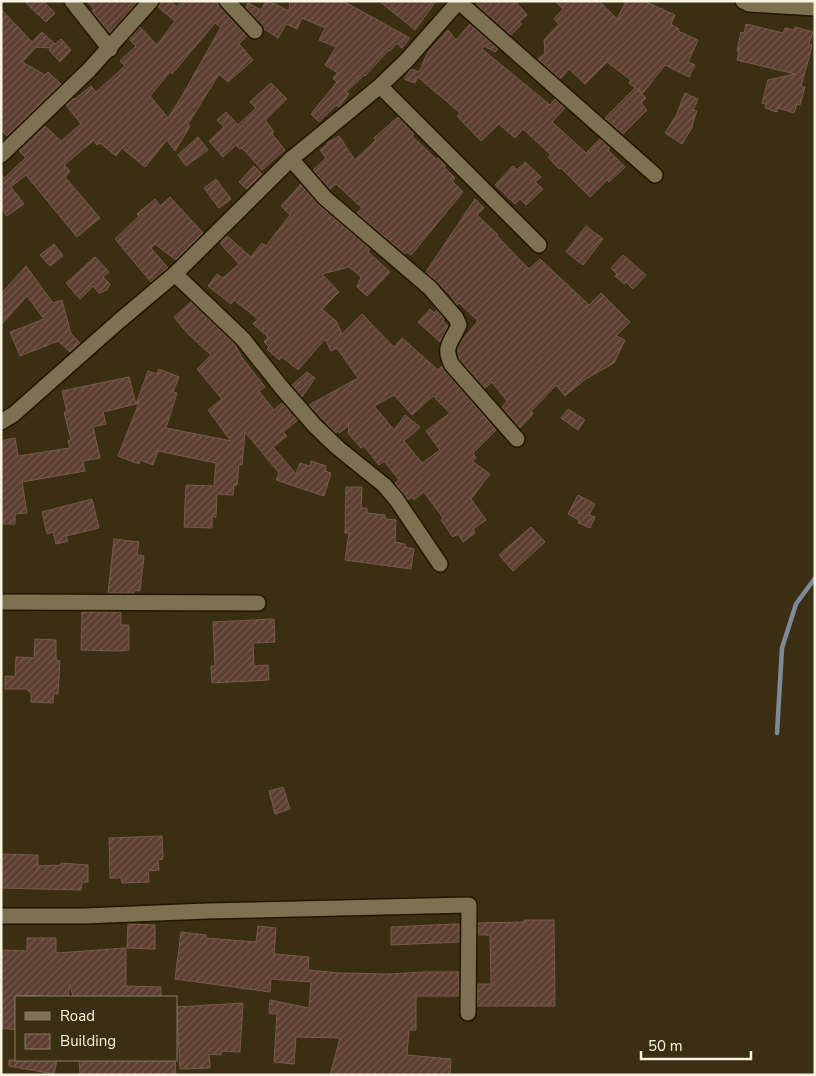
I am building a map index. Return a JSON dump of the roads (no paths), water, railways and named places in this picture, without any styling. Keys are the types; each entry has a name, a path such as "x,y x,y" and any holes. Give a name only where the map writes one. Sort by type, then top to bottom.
{"street":[{"path":"72,1 110,49"},
{"path":"1,155 110,49 151,1"},
{"path":"227,1 255,30"},
{"path":"1,422 14,414 175,274 291,159 380,86 459,1 655,175"},
{"path":"743,1 749,4 815,8"},
{"path":"380,86 539,245"},
{"path":"291,159 325,198 430,288 456,318 459,325 447,347 448,358 452,365 517,438"},
{"path":"175,274 243,339 314,425 338,448 384,485 396,499 440,564"},
{"path":"1,602 258,603"},
{"path":"1,916 84,916 207,910 469,905 468,1013"}],"waterway":[{"path":"777,733 782,648 796,604 815,578"}]}
